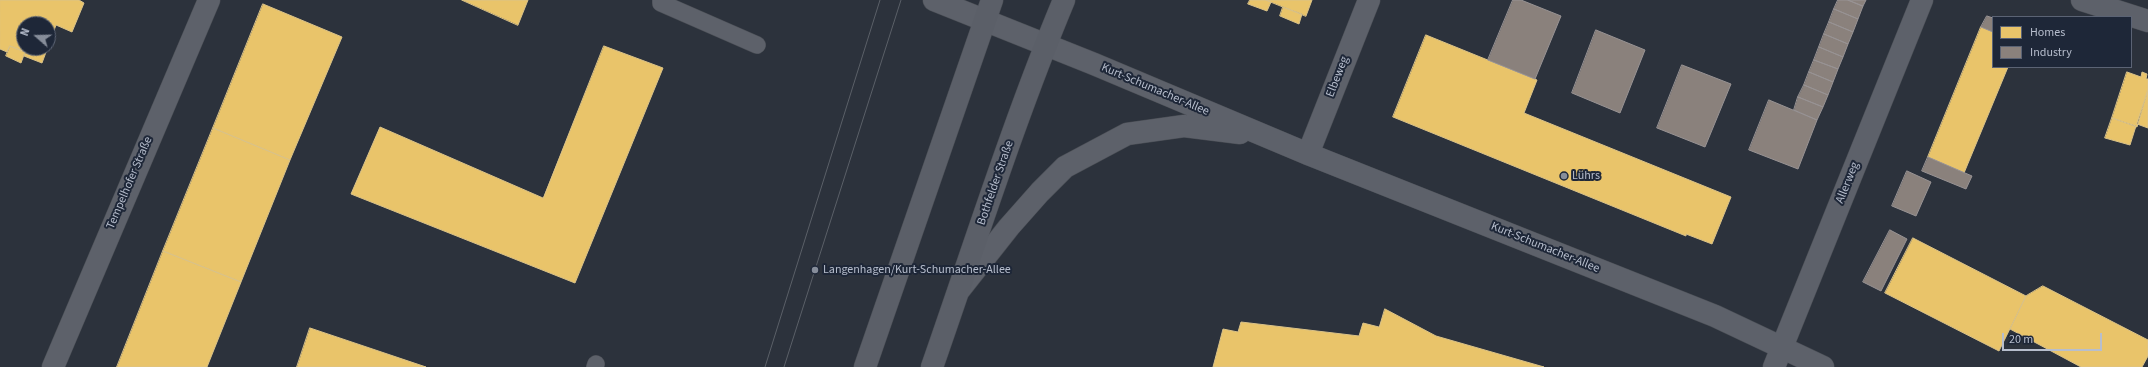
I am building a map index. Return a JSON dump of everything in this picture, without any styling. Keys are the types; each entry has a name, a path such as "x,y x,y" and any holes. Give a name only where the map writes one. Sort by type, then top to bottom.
{"main road":[{"path":"865,367 992,0"},
{"name":"Bothfelder Straße","path":"932,367 1046,45 1064,0"}],"street":[{"name":"Tempelhofer Straße","path":"53,367 209,0"},
{"path":"934,0 1046,45"},
{"name":"Elbeweg","path":"1308,154 1369,0"},
{"name":"Allerweg","path":"1778,357 1922,0"},
{"path":"2082,0 2148,21"},
{"name":"Kurt-Schumacher-Allee","path":"1046,45 1308,154 1715,316 1778,357 1823,367"},
{"name":"Kurt-Schumacher-Allee","path":"959,290 1009,227 1040,192 1065,167 1127,134 1184,126 1264,135"}],"lane":[{"path":"661,0 662,3 757,45"}],"building: Homes":[{"path":"0,0 79,0 84,3 72,32 56,25 56,16 16,16 16,48 10,46 7,52 0,49"},
{"path":"462,0 528,0 518,25"},
{"path":"1250,0 1266,0 1271,2 1267,11 1248,4"},
{"path":"1266,0 1312,0 1306,16"},
{"path":"263,4 342,37 290,160 213,128"},
{"path":"1283,7 1302,14 1299,24 1280,16"},
{"path":"1981,27 1992,32 1992,68 2008,68 1964,173 1928,157"},
{"path":"1426,35 1537,80 1524,113 1731,197 1712,244 1686,234 1686,236 1393,117"},
{"path":"10,46 16,48 16,56 24,56 21,63 6,56"},
{"path":"604,46 663,68 575,283 351,194 380,127 543,198"},
{"path":"24,56 45,56 42,63"},
{"path":"2127,72 2141,77 2142,72 2147,74 2146,79 2148,79 2148,90 2137,127 2112,118"},
{"path":"2148,90 2148,128 2137,124"},
{"path":"2112,118 2136,126 2130,145 2105,138"},
{"path":"213,128 290,160 241,282 163,251"},
{"path":"1913,238 2026,296 1999,351 1885,293"},
{"path":"163,251 241,282 207,367 117,367"},
{"path":"2043,286 2148,340 2148,356 2142,367 2081,367 2010,329 2026,296"},
{"path":"1385,309 1436,336 1544,367 1213,367 1223,329 1238,332 1241,322 1359,336 1363,323 1379,327"},
{"path":"310,328 426,367 297,367"}],"building: Industry":[{"path":"1513,0 1521,0 1561,16 1535,79 1488,60"},
{"path":"1838,0 1848,0 1863,6 1858,19 1834,9"},
{"path":"1848,0 1866,0 1863,6"},
{"path":"1834,9 1858,19 1853,32 1829,22"},
{"path":"1987,16 1992,18 1992,32 1981,27"},
{"path":"1829,22 1853,32 1848,44 1824,34"},
{"path":"1596,30 1645,50 1620,113 1572,93"},
{"path":"1824,34 1848,44 1843,57 1819,47"},
{"path":"1819,47 1843,57 1838,69 1814,60"},
{"path":"1814,60 1838,69 1833,82 1809,72"},
{"path":"1682,65 1731,84 1705,147 1657,128"},
{"path":"1809,72 1833,82 1828,95 1804,85"},
{"path":"1804,85 1828,95 1823,107 1798,97"},
{"path":"1798,97 1823,107 1817,120 1794,110"},
{"path":"1769,100 1817,120 1798,169 1749,150"},
{"path":"1928,157 1972,176 1966,189 1922,171"},
{"path":"1907,171 1931,182 1916,216 1892,206"},
{"path":"1890,230 1907,239 1881,291 1863,282"}],"tram line":[{"path":"765,367 880,0"},
{"path":"784,367 901,0"}],"place":[{"name":"Lührs","path":"1564,176"},
{"name":"Langenhagen/Kurt-Schumacher-Allee","path":"815,270"}]}
